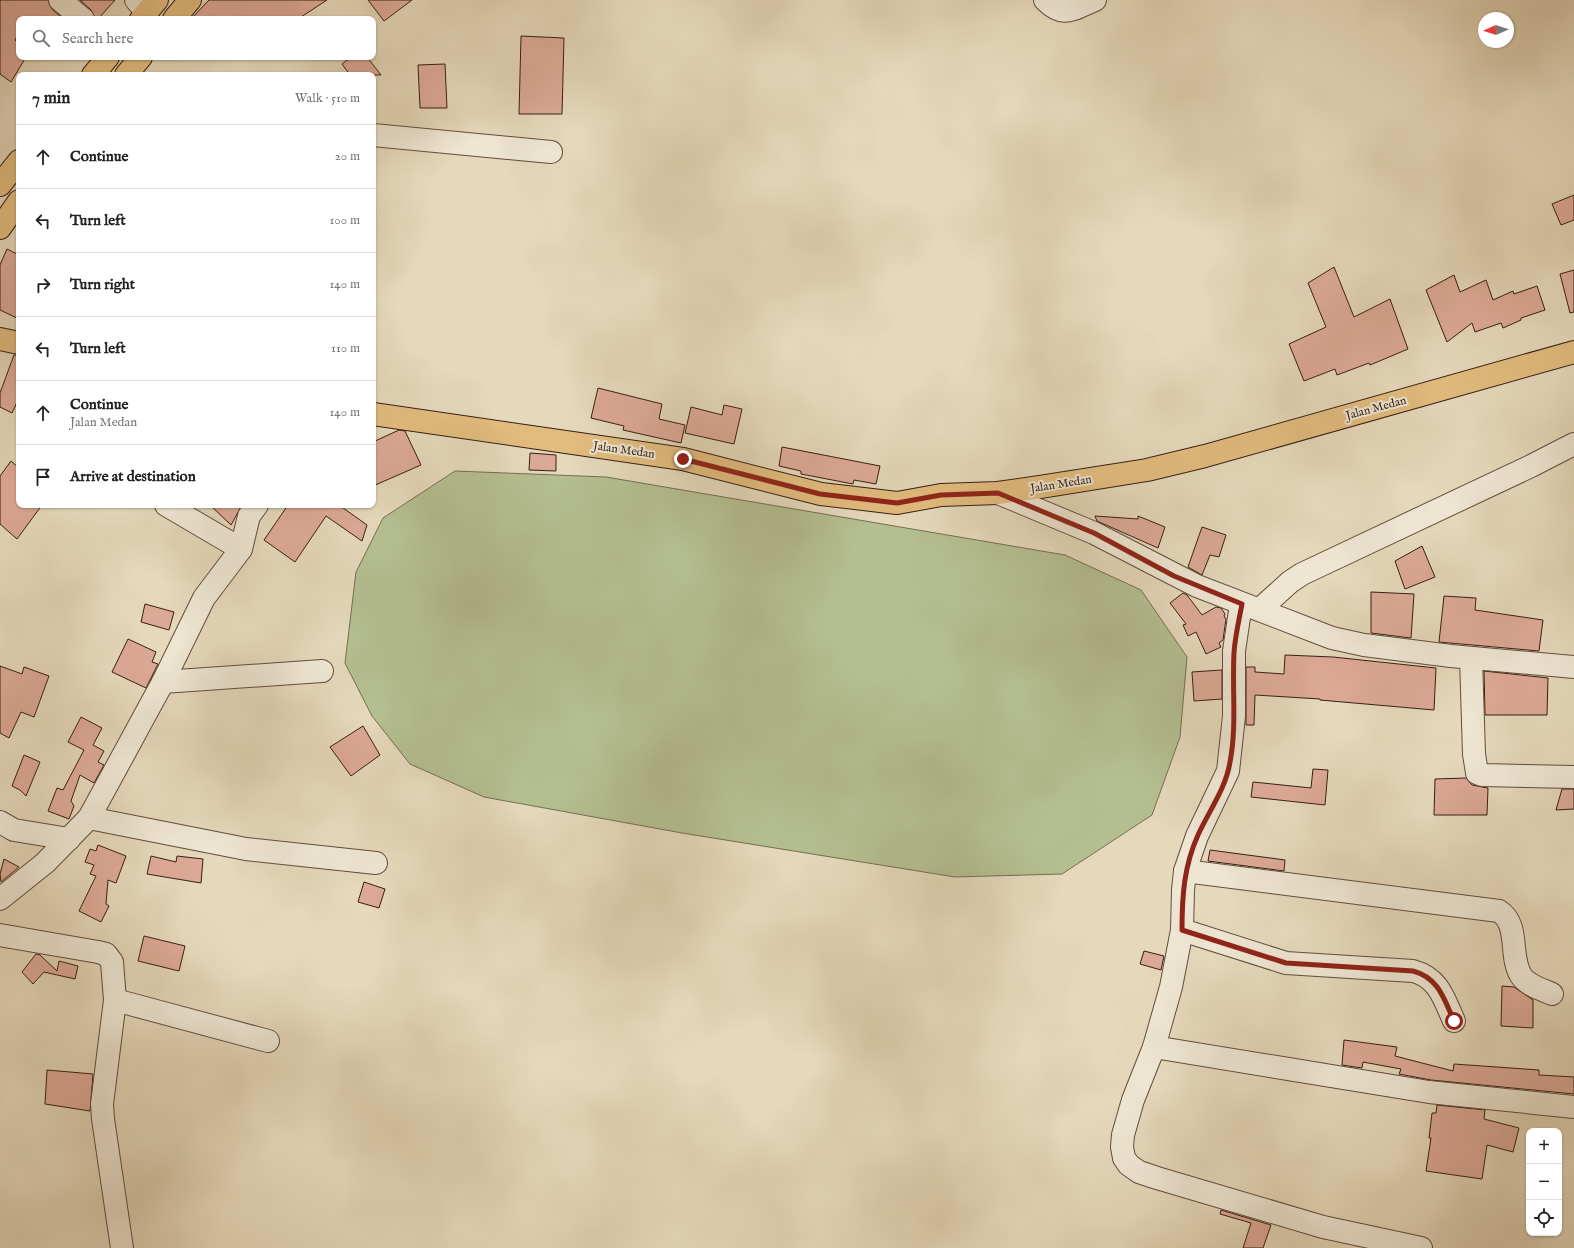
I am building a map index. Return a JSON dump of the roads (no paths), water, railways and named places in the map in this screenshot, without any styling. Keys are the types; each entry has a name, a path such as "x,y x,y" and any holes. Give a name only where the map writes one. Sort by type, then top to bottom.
{"main road":[{"path":"177,16 190,0"},
{"path":"96,72 106,60"},
{"path":"128,72 138,60"},
{"path":"0,185 16,166"},
{"path":"0,228 16,204"},
{"path":"0,339 16,342"},
{"name":"Jalan Medan","path":"376,414 683,459 820,494 897,503 941,495 998,493 1147,470 1205,456 1574,352"}],"street":[{"path":"60,0 79,16"},
{"path":"1045,0 1056,10 1063,11 1095,0"},
{"path":"376,135 551,152"},
{"path":"1421,1248 1323,1227 1139,1172 1128,1165 1124,1158 1122,1147 1123,1135 1134,1100 1154,1048 1171,987 1182,930 1185,871 1197,836 1226,779 1230,762 1234,716 1234,651 1250,607 1302,574 1531,466 1574,444"},
{"path":"998,493 1094,533 1174,576 1319,634 1345,641 1471,658 1574,667"},
{"path":"171,508 241,549"},
{"path":"0,899 45,863 88,818 163,682 204,598 241,549 249,516 255,508"},
{"path":"1471,658 1474,754 1477,773 1482,775 1574,777"},
{"path":"163,682 322,671"},
{"path":"88,818 246,849 376,863"},
{"path":"0,822 14,830 69,839"},
{"path":"1185,871 1499,911 1505,915 1509,922 1517,966 1523,978 1528,983 1552,994"},
{"path":"1182,930 1286,963 1413,971 1423,974 1432,980 1438,987 1454,1021"},
{"path":"0,935 106,954 112,962 114,968 115,1000 102,1104 122,1248"},
{"path":"115,1000 268,1041"},
{"path":"1154,1048 1429,1092 1574,1107"}]}
